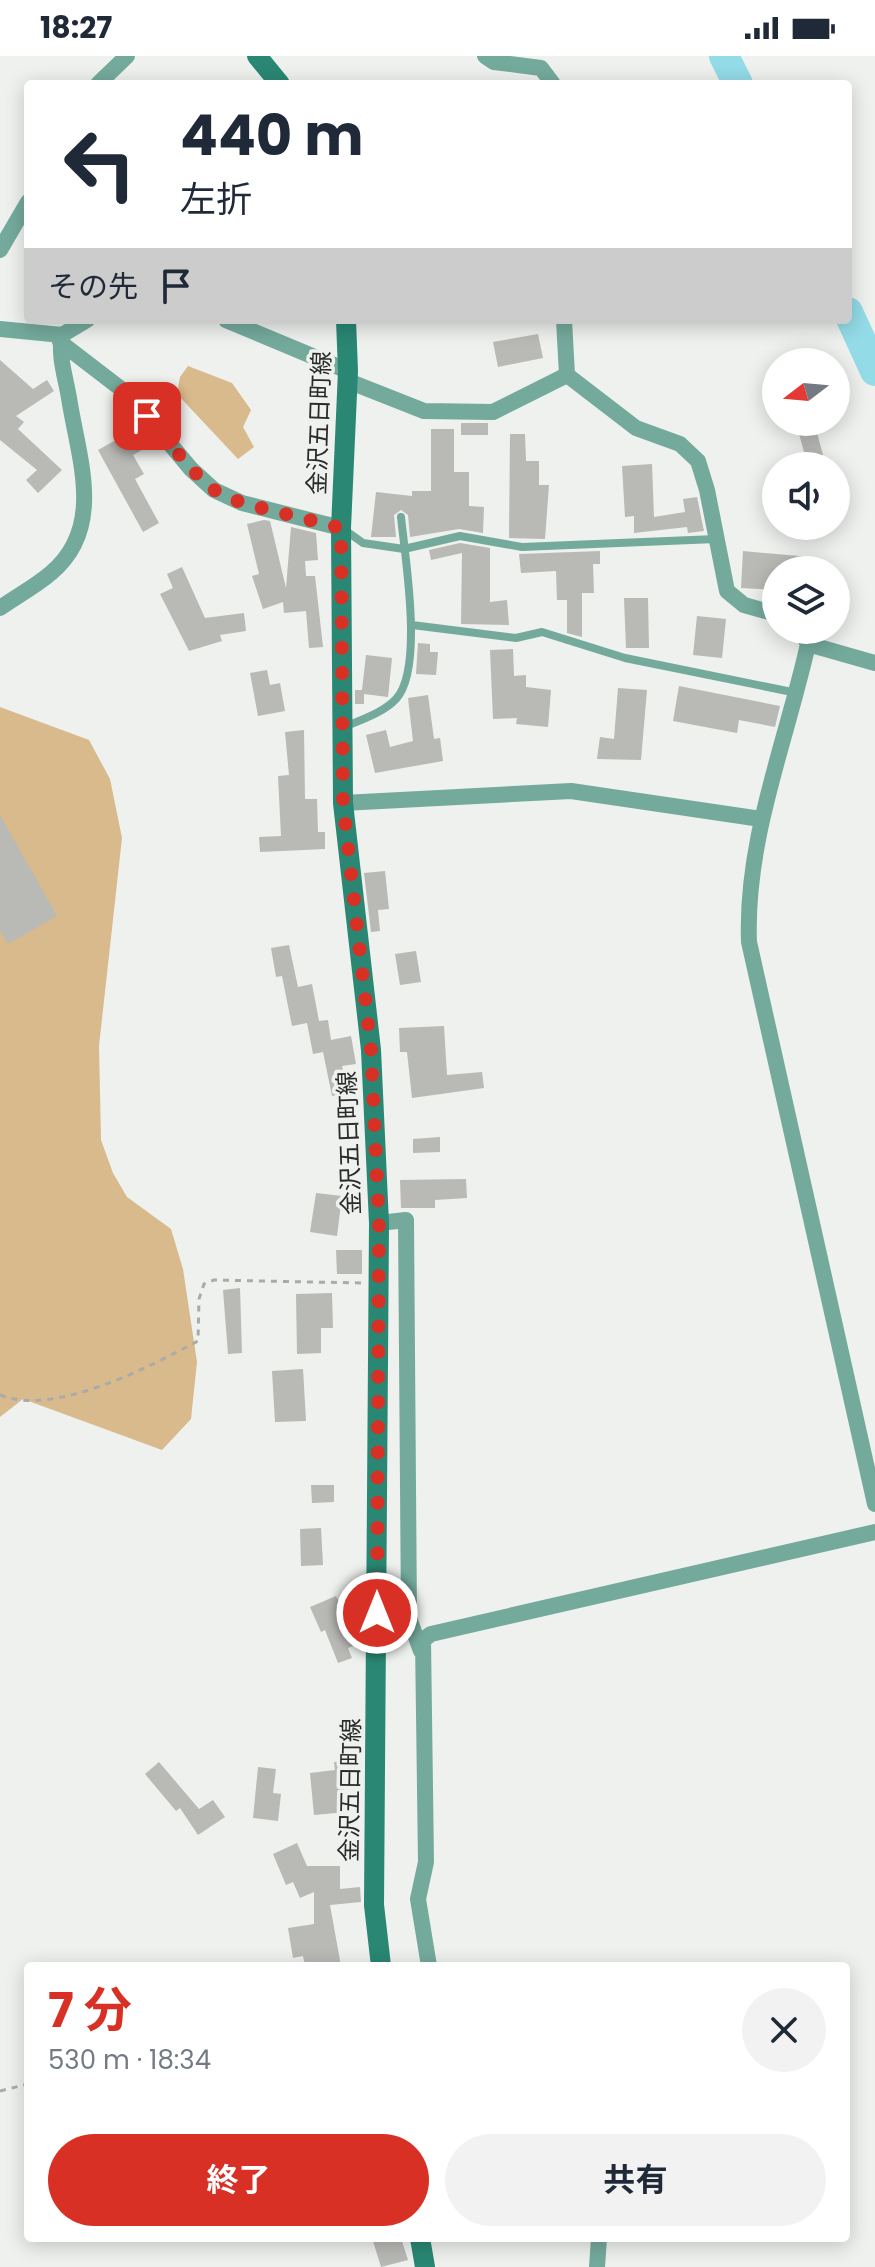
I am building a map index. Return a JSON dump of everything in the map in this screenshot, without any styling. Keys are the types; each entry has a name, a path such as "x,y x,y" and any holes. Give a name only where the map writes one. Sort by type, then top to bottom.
{"main road":[{"path":"257,56 277,80"},
{"name":"金沢五日町線","path":"346,324 348,376 341,528 343,803 371,1050 379,1223 374,1905 381,1962"},
{"path":"421,2242 425,2267"}],"street":[{"path":"102,80 127,56"},
{"path":"485,56 494,62 541,68 550,80"},
{"path":"0,250 24,209"},
{"path":"61,339 82,324"},
{"path":"235,324 424,411 493,412 567,375"},
{"path":"564,324 567,375 636,428 680,444 698,461 707,490 727,591 744,605 762,610"},
{"path":"0,329 61,339 129,395 191,469 214,490 242,503 341,528"},
{"path":"0,608 53,572 80,533 85,496 83,474 61,339"},
{"path":"803,644 797,693 761,819 749,942 875,1504"},
{"path":"823,644 875,663"},
{"path":"343,803 571,791 761,819"},
{"path":"379,1223 406,1220 409,1618 421,1651"},
{"path":"428,1962 418,1899 426,1862 423,1640 431,1634 875,1532"},
{"path":"597,2267 599,2242"}],"lane":[{"path":"342,728 375,714 396,699 407,683 412,625 401,517"},
{"path":"341,528 363,543 404,549 460,536 522,547 716,539"},
{"path":"412,625 516,638 542,632 625,658 797,693"}],"path":[{"path":"0,1395 17,1402 33,1403 62,1398 171,1355 198,1341 199,1299 204,1284 214,1280 378,1284"},
{"path":"0,2091 24,2085"}],"shaded area":[{"path":"188,366 232,383 251,410 243,427 254,447 238,459 177,394 180,377"},
{"path":"0,707 89,740 110,779 122,838 99,1046 101,1140 113,1173 127,1197 171,1229 183,1269 197,1362 191,1419 162,1450 23,1399 0,1417"}],"building":[{"path":"538,334 543,358 498,367 493,342"},
{"path":"0,360 33,389 47,380 54,391 16,416 24,422 18,429 62,470 38,493 26,480 37,470 0,440"},
{"path":"461,423 488,423 488,435 461,435"},
{"path":"431,429 454,429 454,472 469,472 469,506 484,507 483,533 459,529 410,537 408,515 401,510 394,515 396,537 371,537 376,492 412,496 412,491 431,491"},
{"path":"132,431 142,450 133,455 144,474 135,479 159,523 143,532 98,450"},
{"path":"510,434 525,434 526,461 539,461 539,485 549,485 545,539 509,538"},
{"path":"800,436 818,436 822,452 804,452"},
{"path":"652,464 654,517 685,512 683,499 697,497 704,531 688,533 687,527 634,533 634,516 625,517 622,466"},
{"path":"270,521 286,588 291,527 316,533 318,560 305,561 306,576 315,576 323,647 309,648 306,611 284,613 283,602 263,609 252,576 259,574 247,524"},
{"path":"460,543 490,548 490,602 507,600 509,625 461,624 462,553 431,560 429,550"},
{"path":"600,551 600,564 593,564 594,593 582,593 582,637 567,633 567,600 557,600 556,571 521,573 519,554"},
{"path":"743,551 799,556 762,556 762,589 741,588"},
{"path":"182,567 205,618 244,613 246,631 220,635 222,641 189,651 160,594 173,588 167,574"},
{"path":"624,598 648,598 649,648 626,648"},
{"path":"697,616 726,619 722,658 693,655"},
{"path":"418,643 430,644 430,652 438,652 436,675 416,674"},
{"path":"513,649 514,676 526,675 526,687 551,690 548,727 516,724 517,718 493,719 490,650"},
{"path":"366,655 392,658 388,697 364,694 364,704 355,704 355,690 362,690"},
{"path":"267,670 270,685 280,683 285,711 258,716 250,673"},
{"path":"679,686 780,706 775,727 739,720 737,733 673,721"},
{"path":"618,688 647,690 641,760 597,759 600,737 614,739"},
{"path":"428,695 434,739 440,738 443,761 375,773 366,735 386,730 390,747 413,741 408,698"},
{"path":"304,730 305,799 317,799 318,832 325,832 325,849 260,852 259,837 281,836 278,776 289,775 285,732"},
{"path":"0,815 57,916 8,944 0,930"},
{"path":"385,871 389,909 378,910 380,931 371,932 364,873"},
{"path":"289,945 298,987 312,984 319,1021 328,1020 331,1040 351,1036 356,1064 342,1066 348,1092 332,1096 323,1052 313,1054 307,1023 292,1026 282,976 276,977 271,948"},
{"path":"416,951 421,982 400,985 395,954"},
{"path":"444,1026 447,1075 482,1072 484,1088 412,1098 407,1052 400,1052 399,1028"},
{"path":"440,1137 440,1152 413,1153 413,1139"},
{"path":"466,1179 467,1198 435,1200 435,1208 401,1208 400,1180"},
{"path":"316,1193 342,1196 337,1236 310,1232"},
{"path":"336,1250 362,1250 362,1274 337,1274"},
{"path":"240,1288 242,1353 228,1354 223,1290"},
{"path":"332,1293 333,1328 321,1328 321,1353 297,1354 296,1294"},
{"path":"303,1369 306,1421 275,1422 272,1371"},
{"path":"311,1485 334,1485 334,1502 312,1503"},
{"path":"321,1528 323,1565 301,1566 300,1529"},
{"path":"336,1596 351,1630 348,1631 353,1646 348,1648 352,1658 338,1663 325,1630 321,1632 310,1607"},
{"path":"348,1761 349,1775 342,1776 346,1812 314,1815 310,1773 335,1770 334,1762"},
{"path":"159,1762 199,1809 213,1800 225,1817 198,1835 180,1808 176,1811 145,1774"},
{"path":"258,1767 276,1769 273,1793 281,1794 278,1821 253,1818"},
{"path":"297,1843 307,1866 340,1866 340,1889 360,1887 361,1902 330,1905 340,1962 304,1962 303,1956 293,1958 288,1928 314,1924 314,1892 300,1898 293,1882 286,1885 273,1854"},
{"path":"373,2242 402,2242 408,2260 381,2267"}],"waterway":[{"path":"724,56 736,80"},
{"path":"852,321 875,371"}],"route":[{"path":"147,416 191,469 214,490 242,503 277,509 296,519 341,528 343,803 371,1050 379,1223 377,1613"}]}
